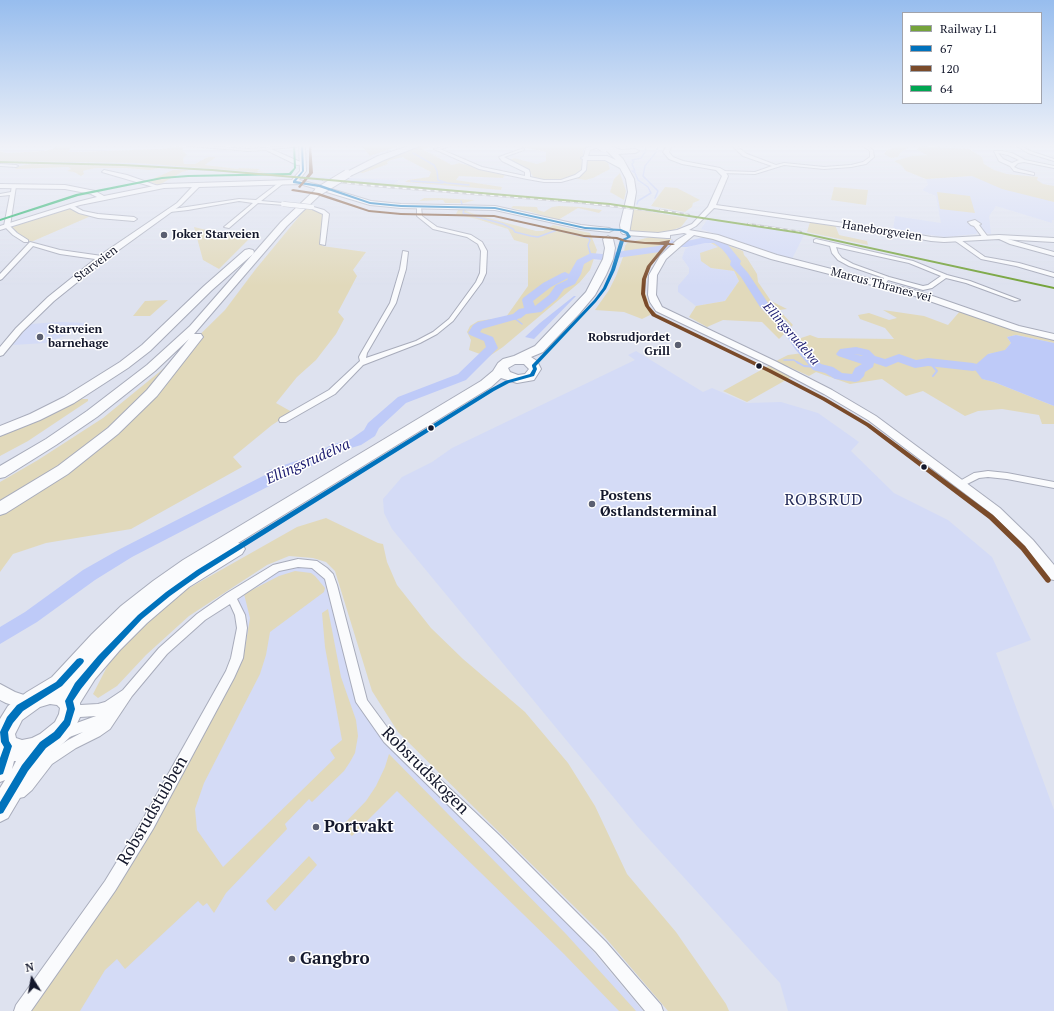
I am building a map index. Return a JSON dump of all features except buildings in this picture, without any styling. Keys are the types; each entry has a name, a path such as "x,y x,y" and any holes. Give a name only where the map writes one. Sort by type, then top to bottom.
{"highway":[{"path":"0,462 81,412 141,367 184,326 285,213 313,192"},
{"path":"0,472 68,431 132,385 182,340 314,192"},
{"path":"608,234 624,217 628,204 628,192"},
{"path":"1,808 25,768 67,722 70,705 88,673 113,644 140,617 183,582 492,390 517,379 532,375 535,369 534,366 595,301 608,282 620,245 632,192"},
{"path":"608,234 610,245 620,245"},
{"path":"608,234 620,245"},
{"path":"0,771 5,729 14,714 59,684 99,640 128,612 173,576 205,555 486,384 502,370 502,366 507,362 518,359 539,349 581,306 599,281 620,245"},
{"path":"0,431 35,417 69,400 119,368 146,348 208,288 252,250"},
{"path":"0,509 63,470 124,421 152,393 177,363 215,313 238,277"},
{"path":"518,359 527,360 534,366"},
{"path":"502,370 505,375 517,379"},
{"path":"34,700 58,694 64,697 70,705"},
{"path":"5,729 14,750 22,751 50,740"}],"street":[{"path":"7,226 12,192"},
{"path":"88,192 103,198"},
{"path":"0,228 70,206 133,192"},
{"name":"Starveien","path":"0,353 19,330 51,299 102,258 170,210 190,192"},
{"path":"227,227 270,192"},
{"path":"338,192 365,202 391,206 479,206 501,208 608,234"},
{"path":"718,192 712,206 679,238 661,261 653,275 652,295 654,302 659,309 774,364 842,400 877,421 996,511 1036,550 1054,575"},
{"path":"170,210 188,209 235,201 258,201 312,207 326,214 324,244"},
{"path":"70,206 81,212 98,216 134,219"},
{"name":"Haneborgveien","path":"712,206 893,232 931,239 999,237 1054,240"},
{"path":"283,420 332,392 360,363 418,342 435,333 451,320 481,278 484,251 480,243 467,235 431,226 420,216 418,207"},
{"path":"976,224 985,237"},
{"path":"620,245 646,235 679,238 690,235 694,225"},
{"path":"7,226 15,234 29,243 60,252 102,258"},
{"name":"Marcus Thranes vei","path":"679,238 690,235 707,235 774,257 885,282 1016,328 1054,337"},
{"path":"999,237 1012,243 1054,254"},
{"path":"956,239 984,258 1017,264 1054,275"},
{"path":"816,242 911,262 945,276 1018,300"},
{"path":"0,278 28,247 29,243"},
{"path":"833,245 835,254 840,259 882,275 885,282 930,288 945,276"},
{"path":"364,362 362,357 393,303 403,269 405,252"},
{"path":"961,484 977,475 988,474 1054,485"},
{"name":"Robsrudskogen","path":"1,808 27,785 48,760 72,744 96,732 106,725 128,692 173,641 201,617 276,568 298,563 314,564 324,571 329,577 332,585 362,702 388,738 494,840 601,947 655,1011"},
{"name":"Robsrudstubben","path":"22,1011 110,886 145,830 230,674 237,658 242,628 240,615 231,596"},
{"path":"0,691 10,698 34,700"},
{"name":"Robsrudskogen","path":"70,705 80,711 98,710 109,706 128,692"},
{"path":"50,740 115,713"}],"shaded area":[{"path":"610,192 626,192 624,200"},
{"path":"661,192 685,192 700,200 693,203 692,207 685,212 651,206"},
{"path":"833,192 868,192 866,205 831,200"},
{"path":"927,192 1023,192 1054,202 1054,220 1052,220 1052,223 996,206 989,216 991,234 978,231 976,234 945,237 893,230 895,216 941,223 936,196"},
{"path":"937,192 970,196 975,213 940,209"},
{"path":"1015,192 1054,192 1054,202"},
{"path":"424,198 475,200 464,203 445,203 443,200 419,201"},
{"path":"513,206 537,207 538,210 544,212 552,207 559,206 602,210 599,213 578,208 558,220 528,211 511,208"},
{"path":"69,207 91,216 31,242 12,228 17,224"},
{"path":"306,208 323,213 322,246 366,252 353,270 357,276 338,312 344,319 336,334 316,360 297,377 276,403 292,412 272,425 233,457 242,467 131,529 46,543 13,554 0,572 0,482 38,460 103,418 174,360 225,310 255,270"},
{"path":"459,208 467,208 466,211 474,214 536,231 543,231 553,225 590,233 597,250 590,270 580,282 503,347 488,357 469,350 471,340 467,332 470,326 478,321 506,317 528,286 528,244 514,240 508,229 456,214"},
{"path":"632,209 688,218 681,227 670,231 652,233 634,232 631,231 628,226"},
{"path":"707,220 804,235 792,259 701,229"},
{"path":"810,222 835,225 839,235 867,241 868,245 807,232"},
{"path":"194,227 236,237 250,238 219,269 203,260"},
{"path":"650,237 665,237 673,240 670,240 667,248 659,254 649,269 644,288 651,312 650,315 642,319 624,312 595,310 609,290 616,276 627,243"},
{"path":"715,240 743,251 744,255 757,274 758,282 771,301 787,309 779,310 793,325 779,339 762,322 723,320 707,327 689,317 696,306 725,301 739,281 734,271 711,268 701,261 700,253 718,247 709,242"},
{"path":"706,242 718,246 711,268 734,271 739,281 725,301 696,306 678,292 678,286 689,273 689,268 682,258 685,249"},
{"path":"168,300 150,316 133,316 145,301"},
{"path":"883,310 924,316 948,325 961,310 1054,339 1054,343 1016,335 1007,337 1011,343 1005,351 988,354 983,379 1054,406 1054,424 1042,424 1039,415 1002,409 978,411 965,416 923,391 906,396 882,379 850,384 816,372 809,376 776,361 788,355 803,353 806,356 795,340 810,335 818,338 894,339 885,328 860,319 858,315 869,313 889,320 897,318"},
{"name":"Starveien barnehage","path":"59,322 89,323 73,333 45,343 13,345 30,324"},
{"path":"636,351 703,392 712,388 747,403 781,402 818,413 859,442 851,451 894,493 948,520 992,557 1031,640 996,653 1054,810 1054,1011 788,1011 780,983 638,827 392,529 384,513 383,499 402,477 432,462 452,448 635,360 628,355"},
{"path":"770,365 793,376 747,402 723,391"},
{"path":"81,399 88,399 88,401 28,441 0,456 0,434"},
{"path":"326,518 383,544 387,562 397,585 431,628 463,659 525,712 568,763 595,806 627,874 676,932 726,1004 729,1011 668,1011 604,936 398,732 372,691 335,571 326,562 313,558 289,556 267,565 189,616 146,655 117,686 98,698 93,694 111,659 135,634 182,592 297,527"},
{"path":"297,565 314,568 330,587 359,704 386,744 585,942 643,1011 26,1011 144,824 244,644 248,618 235,595 275,571"},
{"path":"295,571 311,573 325,588 324,592 270,632 266,655 260,674 204,783 195,809 197,830 223,867 335,758 330,750 342,740 325,647 322,613 328,609 341,677 356,720 358,736 355,753 350,762 344,771 312,802 309,799 285,824 287,829 226,893 214,913 207,903 203,906 198,901 125,969 117,959 105,970 80,1011 23,1011 148,822 245,648 250,618 244,594 279,576"},
{"path":"389,754 566,934 636,1011 619,1011 564,954 397,791 352,836 342,826 366,801 376,786"},
{"path":"309,856 317,865 275,911 266,901"}],"water":[{"path":"574,296 576,296 534,339 525,337 540,323"},
{"path":"1016,335 1054,343 1054,406 994,382 982,379 973,367 988,354 1005,350 1011,343 1007,337"}],"waterway":[{"path":"637,204 638,201 651,192"},
{"path":"655,198 657,192"},
{"path":"464,209 463,213 503,224 513,229 515,232 531,236 538,237 557,230 589,238 590,240 588,245 591,256"},
{"name":"Ellingsrudelva","path":"0,636 31,617 89,575 126,553 270,479 274,474 319,458 336,448 356,442 370,433 373,426 402,400 462,377 492,348 489,339 474,333 477,327 482,324 497,322 517,316 523,311 537,310 553,297 560,287 571,282 573,276 576,274 577,267 580,262 591,256 602,257 660,249 672,244 687,244 705,240 716,241 725,247 730,253 736,261 735,265 745,275 764,305 786,327 799,347 817,367 829,370 839,376 855,378 858,376 859,371 869,364 866,361 842,354 844,351 856,350 865,352 871,358 886,363 892,359 899,358 915,364 928,362 973,367"},
{"name":"Ellingsrudelva","path":"528,310 530,307 527,300 547,285 565,275"},
{"path":"513,317 522,324"},
{"path":"784,360 794,360 798,363"},
{"path":"797,362 804,366 817,367"},
{"path":"930,363 937,371 933,376"}],"railway":[{"path":"452,192 575,202 665,212"},
{"path":"660,210 689,215"},
{"path":"748,224 801,232"}],"rail line":[{"name":"L1","path":"472,192 610,204 801,233 1054,288"}],"transit line":[{"name":"64","path":"0,220 77,195 91,192"},
{"name":"120","path":"307,192 318,194 369,211 401,214 494,216 584,236 617,238 625,241 645,243 673,244"},
{"name":"67","path":"0,810 25,768 43,745 57,735 67,722 71,709 69,701 78,686 101,658 140,617 168,594 199,572 492,390 507,382 532,375 535,369 534,366 595,301 605,288 613,270 622,240 629,237 627,233 621,230 585,228 495,208 401,206 370,203 338,192"},
{"name":"120","path":"660,243 669,241 649,266 644,279 643,294 647,306 654,315 770,371 824,399 868,425 991,517 1023,548 1048,580"},
{"name":"67","path":"0,771 8,746 5,742 4,732 10,720 20,708 59,684 80,661"}],"place":[{"name":"Joker Starveien","path":"164,235"},
{"name":"Starveien barnehage","path":"40,337"},
{"name":"Robsrudjordet Grill","path":"678,345"},
{"name":"Postens Østlandsterminal","path":"592,504"},
{"name":"Portvakt","path":"316,827"},
{"name":"Gangbro","path":"292,959"}],"district":[{"name":"ROBSRUD","path":"824,500"}]}
